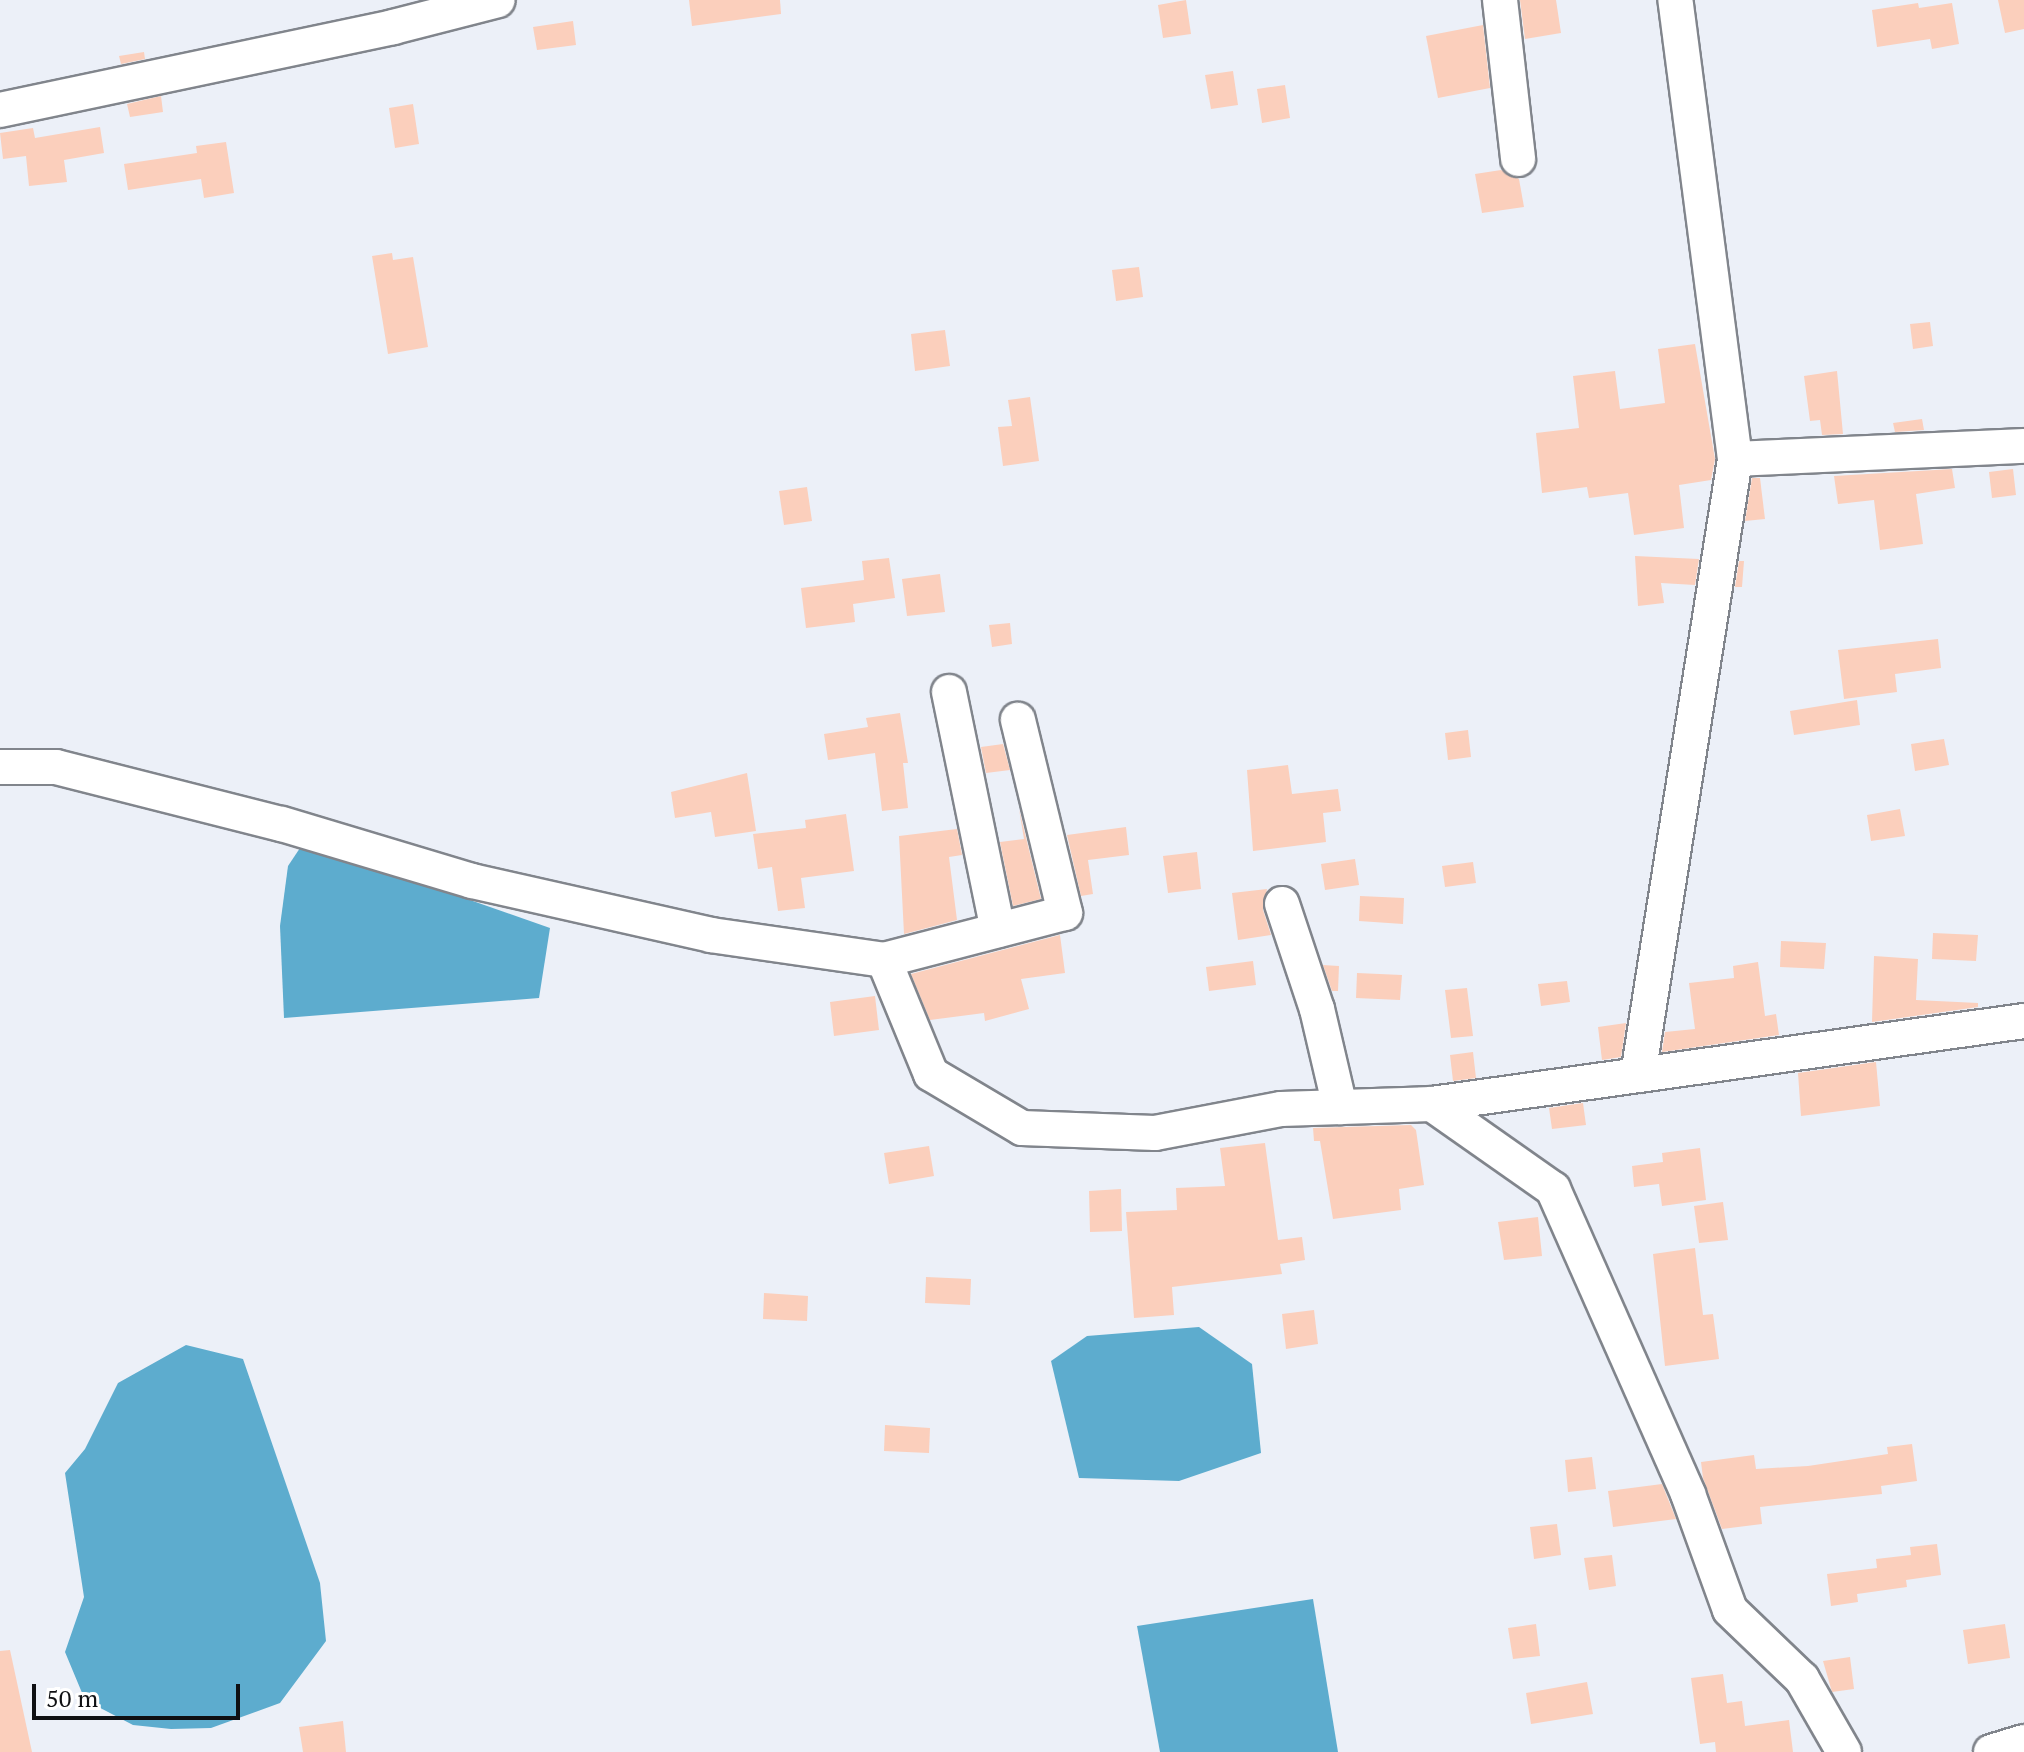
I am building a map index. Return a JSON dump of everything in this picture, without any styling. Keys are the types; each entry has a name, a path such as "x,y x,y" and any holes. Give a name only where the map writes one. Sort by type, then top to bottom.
{"street":[{"path":"0,110 393,27 498,0"},
{"path":"1500,0 1518,159"},
{"path":"1638,1075 1735,459 1675,0"},
{"path":"1735,459 2024,446"},
{"path":"949,692 998,930"},
{"path":"0,767 56,767 282,824 472,881 711,935 884,960 1065,913 1018,720"},
{"path":"1282,904 1317,1009 1340,1107"},
{"path":"884,960 931,1074 1022,1128 1155,1133 1281,1109 1432,1104 2024,1021"},
{"path":"1432,1104 1553,1189 1688,1494 1730,1610 1802,1679 1844,1752"},
{"path":"1991,1752 2024,1742"}],"water":[{"path":"304,842 550,928 539,998 284,1018 280,926 288,866"},
{"path":"1199,1327 1252,1364 1261,1453 1179,1481 1079,1478 1051,1361 1087,1336"},
{"path":"186,1345 243,1359 320,1583 326,1641 280,1703 211,1728 171,1729 133,1725 85,1700 65,1652 84,1597 65,1473 85,1449 118,1383"},
{"path":"1313,1599 1338,1752 1160,1752 1137,1626"}],"building":[{"path":"689,0 780,0 781,14 692,26"},
{"path":"1186,0 1191,34 1163,38 1158,5"},
{"path":"1520,0 1556,0 1561,33 1525,39"},
{"path":"1998,0 2024,0 2024,29 2005,33"},
{"path":"1918,3 1919,8 1952,3 1959,44 1932,49 1930,39 1877,47 1872,10"},
{"path":"573,21 576,45 537,50 533,27"},
{"path":"1483,25 1490,88 1438,98 1426,36"},
{"path":"144,52 145,59 121,64 119,56"},
{"path":"1233,71 1238,105 1211,109 1205,75"},
{"path":"1285,85 1290,118 1262,123 1257,89"},
{"path":"161,96 163,112 130,117 127,104"},
{"path":"413,104 419,144 395,148 389,108"},
{"path":"100,127 104,153 64,160 67,182 29,186 26,156 3,159 0,133 33,128 35,138"},
{"path":"226,142 234,193 204,198 201,179 128,190 124,164 197,153 196,146"},
{"path":"1501,170 1519,179 1524,207 1482,213 1475,174"},
{"path":"392,253 393,260 413,257 428,347 388,354 372,256"},
{"path":"1139,267 1143,297 1116,301 1112,270"},
{"path":"1930,322 1933,346 1913,349 1910,324"},
{"path":"945,330 950,366 915,371 911,334"},
{"path":"1695,344 1715,459 1711,480 1679,485 1684,528 1634,535 1628,493 1589,498 1587,487 1542,493 1536,433 1579,428 1573,376 1615,371 1620,409 1665,403 1658,349"},
{"path":"1837,371 1843,434 1822,435 1820,420 1810,421 1804,376"},
{"path":"1030,397 1039,461 1003,466 998,427 1012,426 1008,400"},
{"path":"1922,419 1924,430 1895,432 1893,423"},
{"path":"1952,469 1955,488 1916,494 1923,544 1880,550 1874,500 1838,504 1834,476"},
{"path":"2013,469 2016,495 1992,498 1989,472"},
{"path":"1752,478 1760,478 1765,519 1745,521"},
{"path":"807,487 812,521 784,525 779,491"},
{"path":"1635,556 1699,559 1695,585 1661,583 1664,603 1638,606"},
{"path":"889,558 895,598 853,604 855,622 806,628 801,588 864,580 862,561"},
{"path":"1739,561 1744,561 1742,587 1735,587"},
{"path":"940,574 945,612 907,616 902,579"},
{"path":"1010,623 1012,644 992,647 989,625"},
{"path":"1938,639 1941,668 1895,674 1897,692 1844,699 1838,650"},
{"path":"1857,700 1860,725 1794,735 1790,711"},
{"path":"900,713 908,763 903,763 908,808 882,811 875,753 828,760 824,734 868,727 866,718"},
{"path":"1468,730 1471,757 1448,760 1445,733"},
{"path":"1944,739 1949,765 1915,771 1911,744"},
{"path":"1003,744 1010,770 986,773 981,747"},
{"path":"1288,765 1292,794 1338,789 1341,811 1323,813 1326,842 1253,851 1247,770"},
{"path":"747,773 756,831 715,837 711,812 675,818 671,792"},
{"path":"1019,809 1041,899 1013,906 1000,842 1024,839"},
{"path":"1900,809 1905,836 1871,841 1867,815"},
{"path":"846,814 854,871 801,878 805,908 778,911 772,867 758,869 753,834 806,828 805,820"},
{"path":"1126,827 1129,855 1088,860 1093,894 1081,896 1067,835"},
{"path":"957,829 962,855 949,857 957,920 904,934 899,836"},
{"path":"1197,852 1201,889 1168,893 1163,856"},
{"path":"1355,859 1359,885 1325,890 1321,864"},
{"path":"1473,862 1476,883 1445,887 1442,866"},
{"path":"1267,889 1263,910 1271,935 1238,940 1232,893"},
{"path":"1360,896 1404,898 1403,924 1359,921"},
{"path":"1933,933 1978,935 1976,961 1932,959"},
{"path":"1060,935 1065,973 1021,979 1029,1009 985,1021 984,1013 930,1020 911,974"},
{"path":"1781,941 1826,943 1824,969 1780,967"},
{"path":"1874,956 1918,959 1916,1000 1978,1003 1978,1007 1872,1022"},
{"path":"1253,961 1256,985 1209,991 1206,967"},
{"path":"1758,962 1765,1016 1776,1014 1779,1035 1662,1052 1665,1032 1695,1029 1689,983 1734,978 1733,966"},
{"path":"1323,965 1339,966 1338,991 1332,991"},
{"path":"1357,973 1402,975 1400,1000 1356,998"},
{"path":"1567,981 1570,1002 1541,1006 1538,984"},
{"path":"1467,988 1473,1036 1451,1038 1445,990"},
{"path":"875,996 879,1030 834,1036 830,1002"},
{"path":"1626,1023 1621,1057 1602,1060 1598,1027"},
{"path":"1473,1052 1476,1078 1453,1081 1450,1055"},
{"path":"1876,1062 1880,1106 1801,1116 1798,1073"},
{"path":"1583,1103 1586,1125 1552,1129 1549,1108"},
{"path":"1411,1125 1416,1130 1424,1185 1399,1189 1401,1210 1333,1219 1320,1141 1314,1141 1313,1128"},
{"path":"1265,1143 1278,1240 1302,1237 1305,1260 1280,1264 1282,1274 1172,1287 1174,1315 1134,1318 1126,1212 1177,1210 1176,1188 1225,1186 1220,1148"},
{"path":"929,1146 934,1176 889,1184 884,1153"},
{"path":"1700,1148 1706,1200 1662,1206 1659,1184 1634,1187 1632,1166 1663,1162 1662,1153"},
{"path":"1121,1189 1122,1231 1090,1232 1089,1191"},
{"path":"1723,1202 1728,1240 1699,1243 1694,1206"},
{"path":"1538,1217 1542,1256 1504,1260 1498,1222"},
{"path":"1695,1248 1703,1315 1713,1314 1719,1359 1665,1366 1653,1254"},
{"path":"926,1277 971,1279 970,1305 925,1303"},
{"path":"764,1293 808,1296 807,1321 763,1319"},
{"path":"1314,1310 1318,1344 1286,1349 1282,1314"},
{"path":"885,1425 930,1428 929,1453 884,1451"},
{"path":"1912,1444 1917,1481 1881,1486 1882,1494 1760,1507 1762,1524 1722,1529 1703,1478 1701,1462 1754,1455 1756,1469 1808,1466 1888,1454 1887,1447"},
{"path":"1592,1457 1596,1489 1568,1492 1565,1460"},
{"path":"1662,1484 1676,1519 1613,1527 1608,1491"},
{"path":"1557,1524 1561,1555 1534,1559 1530,1527"},
{"path":"1937,1544 1941,1575 1906,1580 1907,1587 1857,1594 1858,1602 1831,1606 1827,1574 1877,1568 1876,1559 1911,1555 1910,1547"},
{"path":"1612,1555 1616,1586 1589,1590 1584,1558"},
{"path":"1536,1624 1540,1656 1513,1659 1508,1628"},
{"path":"2005,1624 2010,1658 1968,1664 1963,1630"},
{"path":"10,1650 32,1752 0,1752 0,1651"},
{"path":"1850,1657 1854,1689 1832,1692 1823,1661"},
{"path":"1723,1674 1727,1703 1742,1701 1745,1726 1789,1720 1793,1752 1716,1752 1715,1742 1700,1744 1691,1678"},
{"path":"1587,1682 1593,1714 1531,1724 1526,1693"},
{"path":"343,1721 346,1752 303,1752 299,1727"}]}
